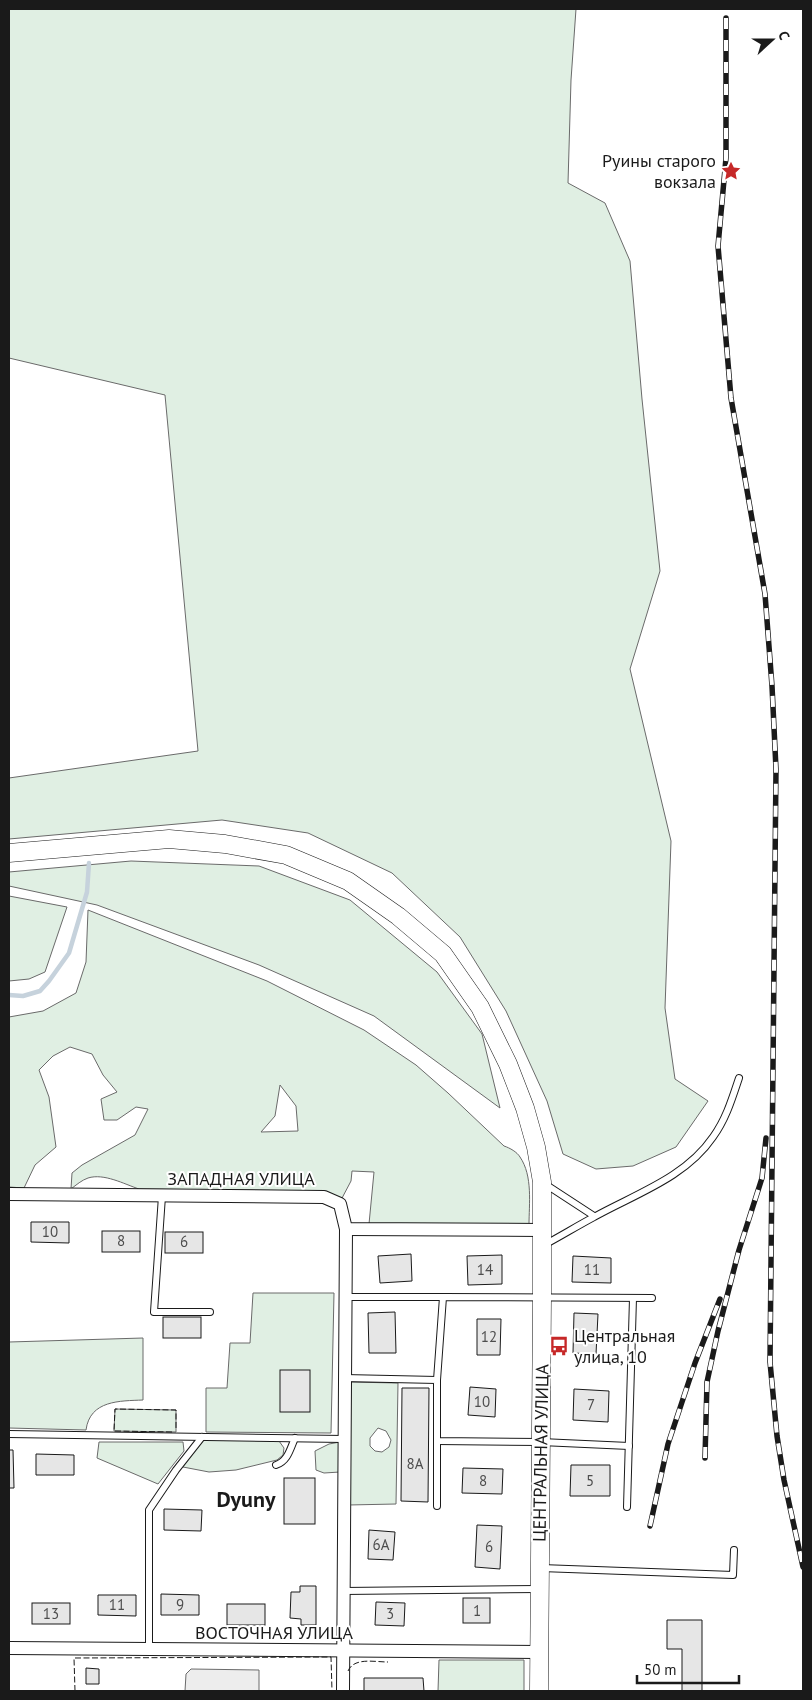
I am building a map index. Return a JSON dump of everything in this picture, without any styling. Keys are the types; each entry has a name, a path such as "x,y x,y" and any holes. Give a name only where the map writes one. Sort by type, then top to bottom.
{"main road":[{"name":"ЦЕНТРАЛЬНАЯ УЛИЦА","path":"9,853 169,840 225,844 286,855 348,881 398,916 443,954 480,1007 508,1064 525,1108 536,1148 542,1182 538,1691"}],"street":[{"name":"ЗАПАДНАЯ УЛИЦА","path":"9,1194 324,1197 340,1204 346,1229"},
{"path":"343,1691 346,1229 543,1238"},
{"name":"ВОСТОЧНАЯ УЛИЦА","path":"9,1648 539,1652"}],"lane":[{"path":"543,1238 642,1193 661,1182 701,1151 713,1137 729,1110 738,1078"},
{"path":"542,1182 594,1216"},
{"path":"162,1196 154,1312 210,1312"},
{"path":"345,1297 652,1298"},
{"path":"437,1506 437,1380 443,1297"},
{"path":"627,1507 633,1298"},
{"path":"344,1378 437,1380"},
{"path":"9,1434 344,1439"},
{"path":"149,1650 149,1510 176,1470 202,1437"},
{"path":"276,1465 282,1463 287,1458 294,1438"},
{"path":"437,1441 540,1442 629,1446"},
{"path":"540,1568 733,1575 734,1550"},
{"path":"343,1591 539,1589"}],"green space":[{"path":"9,9 576,9 571,80 568,183 605,203 630,261 660,571 630,669 671,841 665,1008 675,1079 708,1101 676,1147 633,1166 596,1169 563,1154 547,1101 506,1011 460,937 392,873 308,833 222,820 9,839 9,778 198,751 165,395 9,358"},
{"path":"131,861 259,866 350,900 437,972 482,1034 500,1108 374,1016 259,965 97,905 9,886 9,872"},
{"path":"9,896 67,907 45,972 29,979 9,981"},
{"path":"88,910 267,981 364,1030 416,1065 504,1146 519,1155 529,1181 529,1225 369,1224 374,1172 352,1171 351,1181 341,1200 326,1191 139,1189 101,1177 86,1179 71,1189 72,1173 82,1165 135,1135 148,1109 136,1107 117,1120 104,1120 101,1099 117,1092 103,1075 92,1054 70,1047 53,1056 39,1070 49,1097 56,1147 35,1165 24,1188 9,1187 9,1017 43,1011 76,993 86,962","holes":["280,1085 296,1106 298,1131 261,1132 275,1116"]},
{"path":"253,1293 334,1293 331,1433 206,1432 206,1388 227,1388 230,1343 250,1343"},
{"path":"143,1338 143,1400 107,1404 93,1413 86,1430 9,1428 9,1342"},
{"path":"348,1382 398,1383 396,1504 348,1505","holes":["378,1428 386,1431 391,1440 389,1447 382,1452 375,1451 370,1446 370,1438"]},
{"path":"115,1409 176,1410 176,1432 114,1431"},
{"path":"203,1439 279,1441 284,1448 283,1455 277,1460 236,1470 209,1472 183,1467 182,1465"},
{"path":"99,1442 183,1442 184,1451 158,1484 97,1458"},
{"path":"340,1442 340,1472 324,1473 316,1470 315,1451 329,1444"},
{"path":"439,1660 524,1660 524,1691 438,1691"}],"shaded area":[{"path":"191,1669 259,1670 259,1691 185,1691 186,1674"}],"building":[{"path":"31,1222 69,1222 69,1243 31,1242"},
{"path":"102,1231 140,1231 140,1252 102,1252"},
{"path":"165,1232 203,1232 203,1253 165,1253"},
{"path":"411,1254 412,1281 380,1283 378,1256"},
{"path":"502,1255 502,1284 468,1285 467,1256"},
{"path":"573,1256 611,1258 611,1283 572,1282"},
{"path":"395,1312 396,1353 369,1353 368,1313"},
{"path":"574,1313 598,1314 596,1354 573,1353"},
{"path":"163,1317 201,1317 201,1338 163,1338"},
{"path":"477,1319 501,1319 500,1355 477,1355"},
{"path":"280,1370 310,1370 310,1412 280,1412"},
{"path":"470,1387 496,1389 495,1417 468,1415"},
{"path":"402,1388 429,1388 428,1502 401,1501"},
{"path":"574,1389 609,1391 608,1422 573,1420"},
{"path":"9,1450 13,1450 14,1488 9,1488"},
{"path":"36,1454 74,1455 74,1475 36,1475"},
{"path":"571,1465 610,1465 610,1496 570,1496"},
{"path":"463,1468 503,1469 502,1494 462,1493"},
{"path":"284,1478 315,1478 315,1524 284,1524"},
{"path":"164,1509 202,1510 201,1531 164,1530"},
{"path":"477,1525 502,1526 500,1569 475,1567"},
{"path":"369,1530 395,1532 393,1560 368,1559"},
{"path":"300,1586 316,1586 316,1625 301,1625 301,1619 290,1618 291,1592 300,1592"},
{"path":"161,1594 199,1595 199,1615 161,1615"},
{"path":"98,1595 136,1595 136,1616 98,1615"},
{"path":"463,1598 490,1598 490,1623 463,1623"},
{"path":"376,1602 405,1603 404,1626 375,1625"},
{"path":"32,1603 70,1603 70,1624 32,1624"},
{"path":"227,1604 265,1604 265,1625 227,1625"},
{"path":"667,1620 702,1620 702,1691 682,1691 682,1649 667,1649"},
{"path":"86,1668 99,1669 99,1684 86,1684"},
{"path":"364,1678 423,1678 424,1691 364,1691"}],"waterway":[{"path":"9,995 23,996 40,991 69,953 87,892 89,863"}],"railway":[{"path":"726,18 726,158 718,246 731,398 765,594 776,769 770,1362 777,1436 784,1480 803,1567"},
{"path":"705,1458 707,1382 739,1250 762,1178 766,1138"},
{"path":"650,1526 668,1444 695,1363 720,1299"}],"fence":[{"path":"172,1432 114,1431 115,1409 176,1410 176,1428"},
{"path":"75,1691 74,1658 331,1657 332,1691"},
{"path":"348,1671 360,1662 388,1662"}],"place":[{"name":"Руины старого вокзала","path":"731,171"},
{"name":"Центральная улица, 10","path":"559,1346"}],"district":[{"name":"Dyuny","path":"246,1499"}]}
